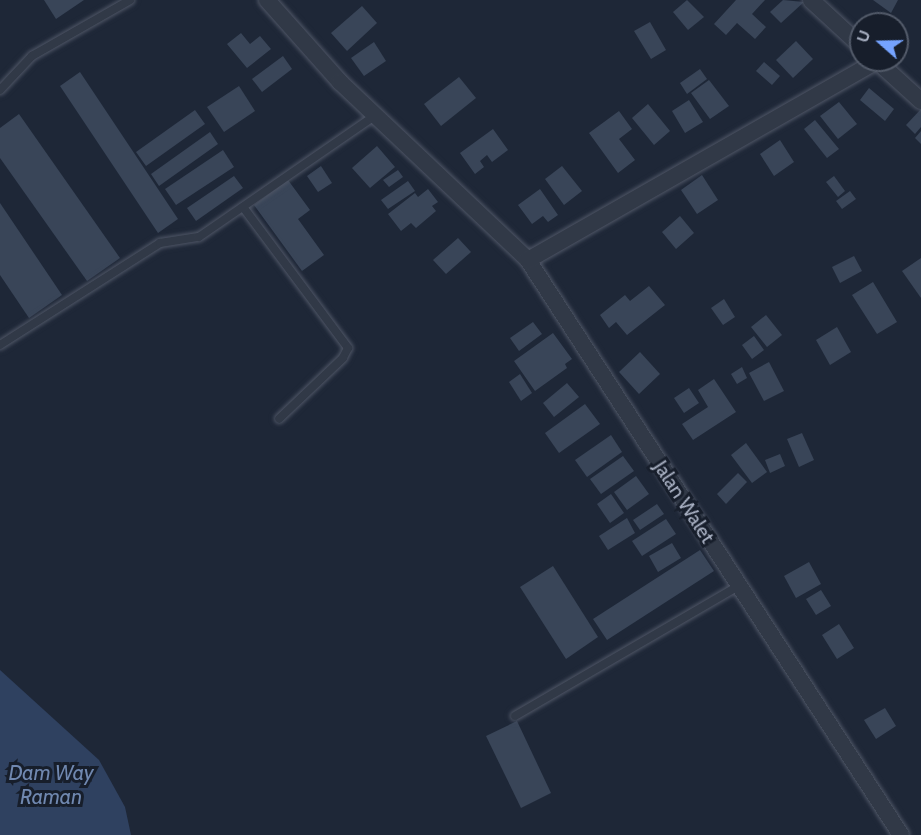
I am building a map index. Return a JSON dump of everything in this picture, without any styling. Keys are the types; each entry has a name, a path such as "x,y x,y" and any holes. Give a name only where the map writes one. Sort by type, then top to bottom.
{"street":[{"name":"Jalan Walet","path":"267,0 340,82 528,260 901,835"},
{"path":"811,0 849,35"},
{"path":"528,260 858,72"},
{"path":"889,72 921,101"}],"lane":[{"path":"0,90 32,56 130,0"},
{"path":"0,345 160,243 199,237 376,115"},
{"path":"243,207 348,348 343,357 279,419"},
{"path":"515,716 738,586"}],"water":[{"name":"Dam Way Raman","path":"0,670 99,760 125,807 131,835 0,835"}],"building":[{"path":"44,0 84,0 56,19"},
{"path":"687,0 704,17 688,30 673,12"},
{"path":"736,0 765,0 752,14 766,27 755,39 737,23 726,35 714,24"},
{"path":"783,0 804,2 781,23 770,12"},
{"path":"873,0 898,0 890,12"},
{"path":"362,6 377,23 347,51 331,33"},
{"path":"650,22 666,50 651,59 634,31"},
{"path":"241,33 250,44 260,36 271,49 247,68 227,44"},
{"path":"796,41 813,59 793,78 776,60"},
{"path":"374,42 386,61 364,76 351,58"},
{"path":"283,56 292,69 262,92 252,79"},
{"path":"764,62 780,76 772,85 756,71"},
{"path":"700,69 707,79 687,94 680,83"},
{"path":"80,72 178,219 158,233 60,86"},
{"path":"459,77 476,98 441,126 424,104"},
{"path":"709,80 729,106 710,119 691,93"},
{"path":"239,86 255,111 224,132 207,107"},
{"path":"869,88 894,109 885,121 860,100"},
{"path":"689,100 703,122 685,133 672,111"},
{"path":"839,102 857,124 838,139 820,116"},
{"path":"648,104 670,131 654,145 632,118"},
{"path":"921,109 921,127 915,134 906,125"},
{"path":"195,110 205,124 146,166 136,152"},
{"path":"619,111 632,129 619,139 635,160 618,173 589,133"},
{"path":"19,114 120,258 87,281 0,158 0,128"},
{"path":"815,120 839,149 827,158 804,129"},
{"path":"493,129 508,150 492,162 487,155 480,161 484,167 475,174 460,153"},
{"path":"921,131 921,144 915,138"},
{"path":"210,132 218,144 159,186 151,174"},
{"path":"780,140 794,162 774,176 760,154"},
{"path":"377,146 395,167 370,188 352,168"},
{"path":"223,150 234,167 176,205 165,189"},
{"path":"321,166 332,183 318,192 307,176"},
{"path":"562,166 582,191 564,205 545,179"},
{"path":"398,170 403,177 389,187 383,180"},
{"path":"702,175 718,200 697,214 681,190"},
{"path":"234,176 243,188 196,221 187,208"},
{"path":"834,176 845,191 838,197 826,182"},
{"path":"288,180 310,210 298,219 324,255 302,271 254,205"},
{"path":"408,181 415,191 388,209 381,200"},
{"path":"428,189 438,202 432,206 436,211 416,228 411,223 401,231 388,214 415,193 418,197"},
{"path":"540,189 558,215 548,222 543,216 532,224 518,205"},
{"path":"850,191 856,199 842,209 836,201"},
{"path":"0,203 62,295 29,318 0,275"},
{"path":"680,216 694,233 676,249 662,232"},
{"path":"458,238 471,252 446,274 433,260"},
{"path":"854,256 862,271 840,283 832,267"},
{"path":"921,258 921,298 902,271"},
{"path":"873,282 897,322 877,334 852,295"},
{"path":"649,286 665,305 627,335 616,322 609,328 600,315 625,295 630,301"},
{"path":"724,299 735,317 723,325 711,308"},
{"path":"766,315 782,335 767,347 751,327"},
{"path":"533,322 542,334 519,351 510,338"},
{"path":"837,327 851,352 830,365 816,340"},
{"path":"553,333 572,359 565,364 567,368 535,391 514,361"},
{"path":"754,336 764,350 752,359 742,345"},
{"path":"640,352 660,374 639,394 619,372"},
{"path":"769,362 784,391 764,401 749,373"},
{"path":"742,367 747,378 737,384 731,374"},
{"path":"520,374 532,393 521,401 509,382"},
{"path":"714,379 736,412 693,440 682,424 708,407 698,390"},
{"path":"567,383 579,397 554,417 543,403"},
{"path":"689,388 699,403 684,413 674,398"},
{"path":"585,404 600,424 559,453 545,433"},
{"path":"802,433 814,460 799,467 787,439"},
{"path":"611,435 622,452 587,477 575,460"},
{"path":"746,443 767,472 752,483 731,455"},
{"path":"780,454 785,466 770,473 765,460"},
{"path":"623,456 634,471 601,494 590,479"},
{"path":"738,473 747,482 726,504 717,494"},
{"path":"636,476 649,494 627,510 614,492"},
{"path":"611,494 624,513 610,523 597,504"},
{"path":"657,504 664,514 640,530 633,520"},
{"path":"627,518 635,533 608,550 599,536"},
{"path":"666,519 676,534 642,556 632,541"},
{"path":"672,543 681,558 658,572 649,556"},
{"path":"700,550 714,571 607,640 593,619"},
{"path":"809,562 821,584 796,598 784,576"},
{"path":"553,566 598,637 566,659 520,587"},
{"path":"821,590 831,606 816,615 806,599"},
{"path":"839,624 854,648 837,659 822,635"},
{"path":"885,708 896,726 876,739 864,720"},
{"path":"517,721 551,793 521,808 486,736"}]}
